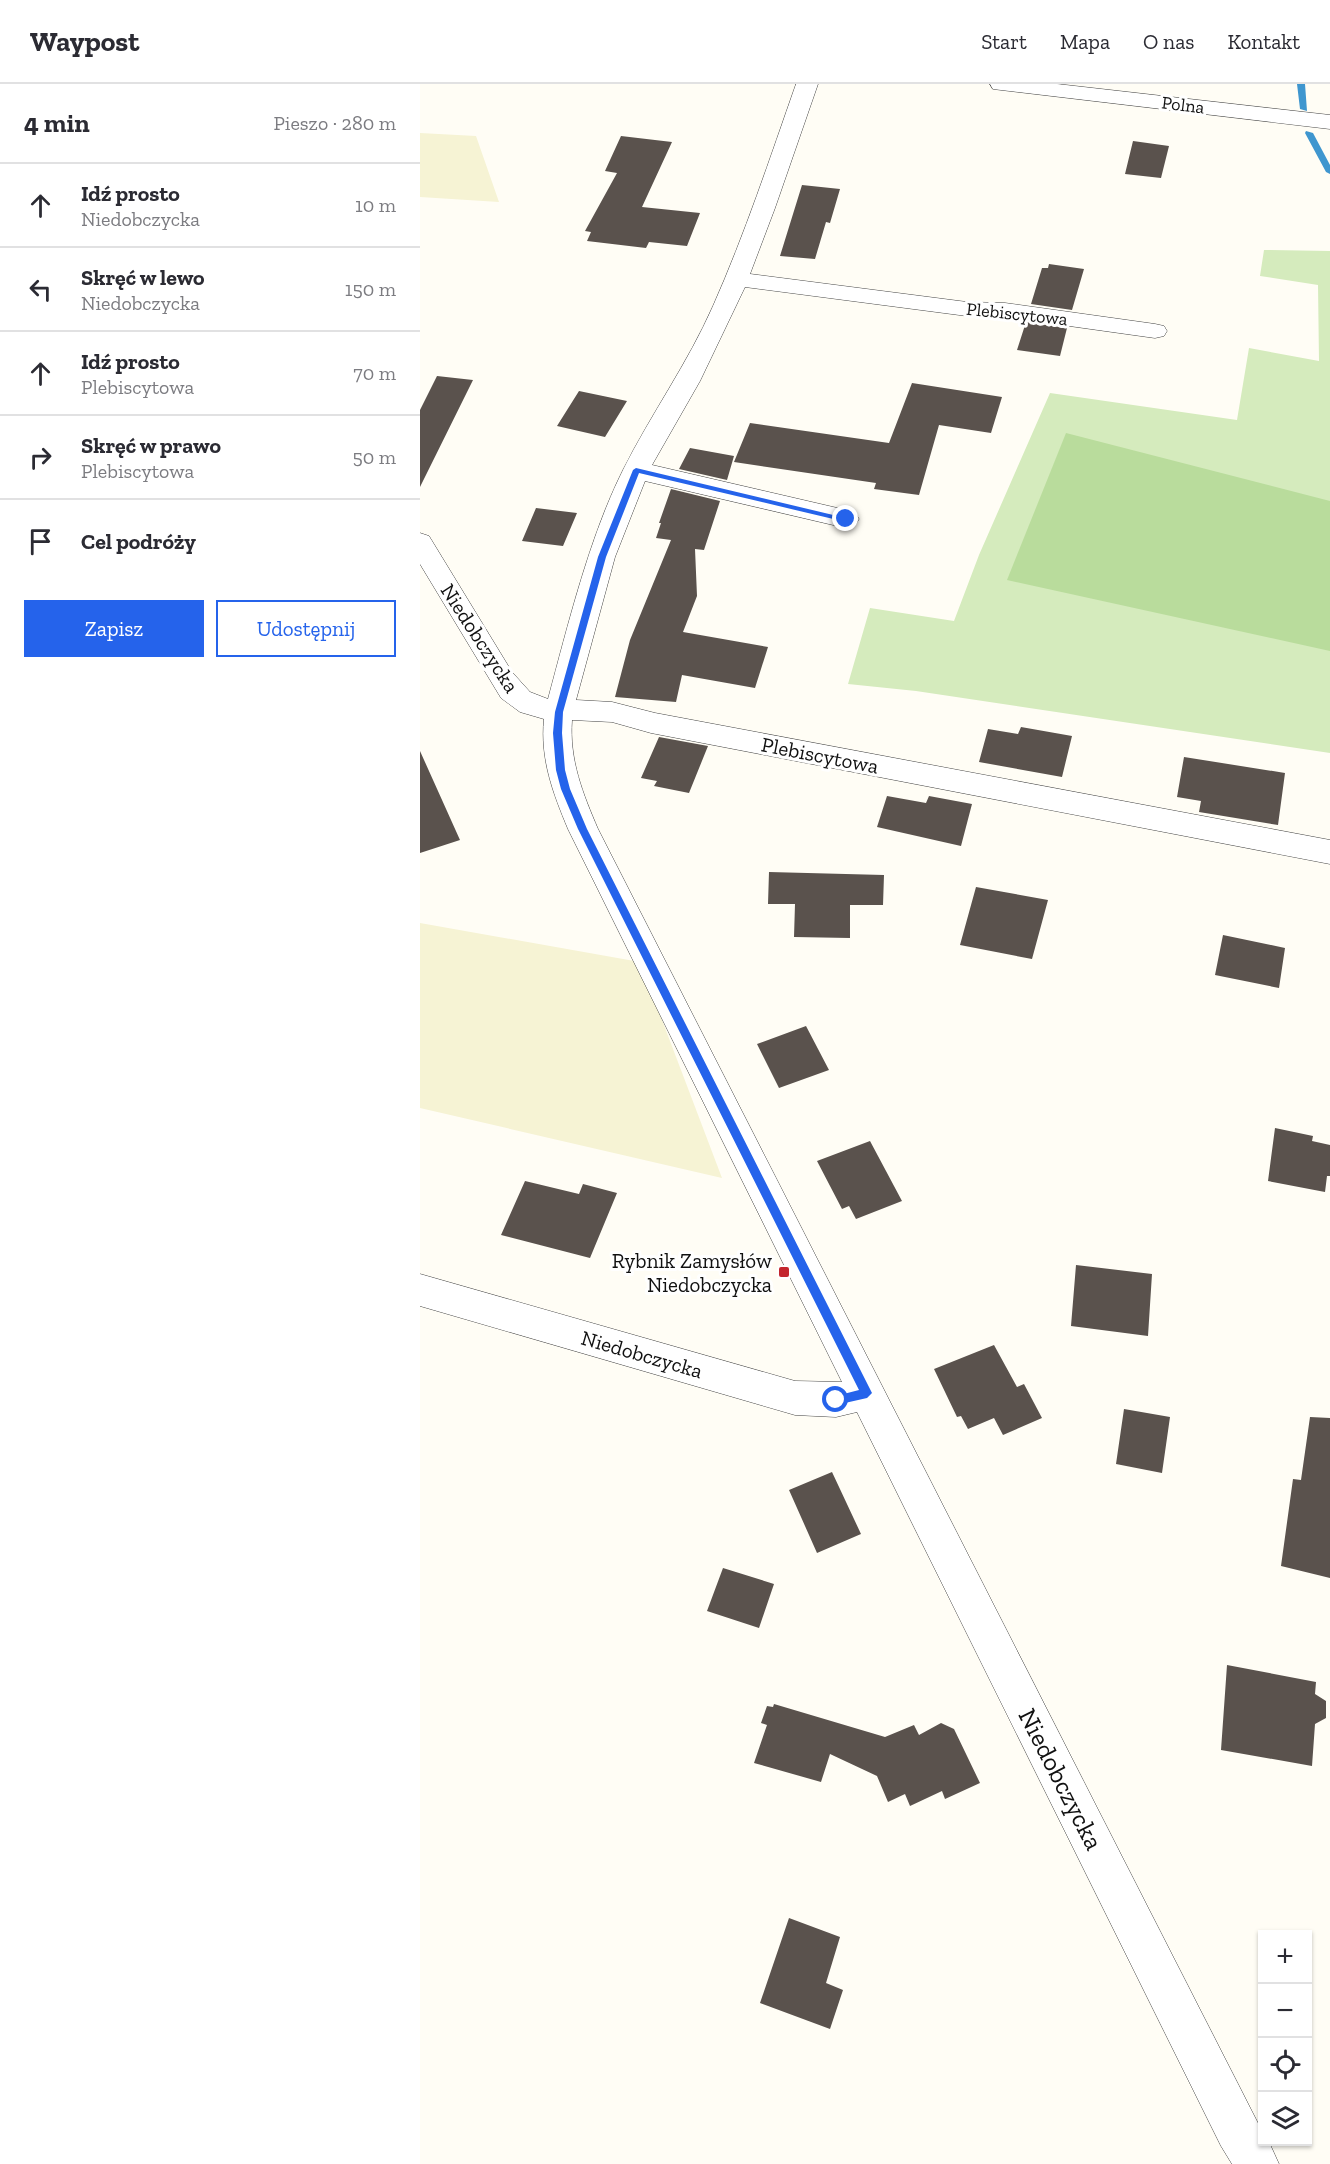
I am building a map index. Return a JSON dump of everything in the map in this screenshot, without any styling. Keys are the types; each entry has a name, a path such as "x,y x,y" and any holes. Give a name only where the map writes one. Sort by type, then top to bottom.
{"street":[{"path":"559,712 602,557 636,470 708,342 736,279 794,127 807,84"},
{"name":"Polna","path":"1001,84 1330,122"},
{"name":"Plebiscytowa","path":"736,279 967,309 1005,310 1155,331"},
{"path":"636,470 846,519"},
{"name":"Niedobczycka","path":"420,542 508,688 526,704 543,710 559,712 558,741 561,770 573,808 1221,2098 1257,2164"},
{"name":"Plebiscytowa","path":"559,712 589,710 628,714 651,723 1330,852"},
{"name":"Niedobczycka","path":"420,1290 795,1398 836,1400 867,1393"}],"shaded area":[{"path":"420,133 476,136 499,202 420,197"},
{"path":"420,923 640,962 722,1178 420,1108"}],"green space":[{"path":"1264,250 1330,251 1330,753 916,691 848,684 870,608 954,621 979,555 1050,393 1237,420 1249,348 1319,361 1318,285 1260,276"},
{"path":"1066,433 1330,501 1330,651 1007,580"}],"building":[{"path":"621,136 672,142 642,207 700,213 687,246 649,242 646,248 587,241 591,232 585,231 617,173 605,171"},
{"path":"1133,141 1169,146 1161,178 1125,174"},
{"path":"802,185 840,189 830,223 826,222 815,259 780,256"},
{"path":"1049,264 1084,269 1072,310 1031,304 1042,268 1048,268"},
{"path":"1026,322 1067,328 1060,356 1017,350"},
{"path":"437,376 473,380 420,487 420,410"},
{"path":"912,383 1002,397 991,433 939,425 919,495 874,489 876,483 734,462 750,423 889,443"},
{"path":"579,391 627,401 605,437 557,426"},
{"path":"690,448 734,456 727,480 679,469"},
{"path":"671,489 720,501 704,550 695,549 697,596 683,632 768,647 755,688 682,675 676,702 615,697 630,640 671,540 656,538"},
{"path":"536,508 577,513 563,546 522,541"},
{"path":"1021,727 1072,736 1062,777 979,762 988,729 1018,734"},
{"path":"659,737 708,746 689,793 654,786 657,781 641,778"},
{"path":"420,751 460,840 420,853"},
{"path":"1184,757 1285,773 1278,825 1199,812 1201,801 1177,797"},
{"path":"887,796 926,803 929,796 972,804 961,846 877,827"},
{"path":"769,872 884,875 883,905 850,905 850,938 794,937 795,904 768,904"},
{"path":"976,887 1048,900 1032,959 960,945"},
{"path":"1223,935 1285,948 1279,988 1215,975"},
{"path":"806,1026 829,1070 779,1088 757,1044"},
{"path":"1275,1128 1313,1136 1312,1141 1330,1145 1330,1176 1327,1176 1325,1192 1268,1181"},
{"path":"870,1141 902,1201 856,1219 849,1206 842,1209 817,1161"},
{"path":"525,1181 579,1194 583,1184 617,1193 590,1258 501,1235"},
{"path":"1076,1265 1152,1274 1148,1336 1071,1326"},
{"path":"994,1345 1017,1387 1024,1384 1042,1418 1003,1435 994,1418 968,1429 961,1416 957,1417 934,1369"},
{"path":"1124,1409 1170,1417 1162,1473 1116,1464"},
{"path":"1310,1417 1330,1418 1330,1578 1281,1566 1293,1479 1301,1480"},
{"path":"832,1472 861,1534 817,1553 789,1490"},
{"path":"723,1568 774,1584 759,1628 707,1611"},
{"path":"1227,1665 1316,1682 1315,1694 1326,1701 1326,1718 1315,1724 1312,1766 1221,1750"},
{"path":"774,1704 885,1737 914,1725 919,1735 941,1723 954,1729 980,1783 945,1799 942,1791 910,1806 905,1794 888,1802 877,1776 830,1754 821,1782 754,1763 767,1725 761,1723 767,1706 773,1707"},
{"path":"789,1918 840,1937 826,1983 843,1990 830,2029 760,2003"}],"waterway":[{"path":"1301,84 1304,109"},
{"path":"1309,133 1330,172"}],"place":[{"name":"Rybnik Zamysłów Niedobczycka","path":"784,1272"}],"route":[{"path":"836,1400 867,1393 573,808 561,770 557,733 559,712 602,557 636,470 846,519"}]}
